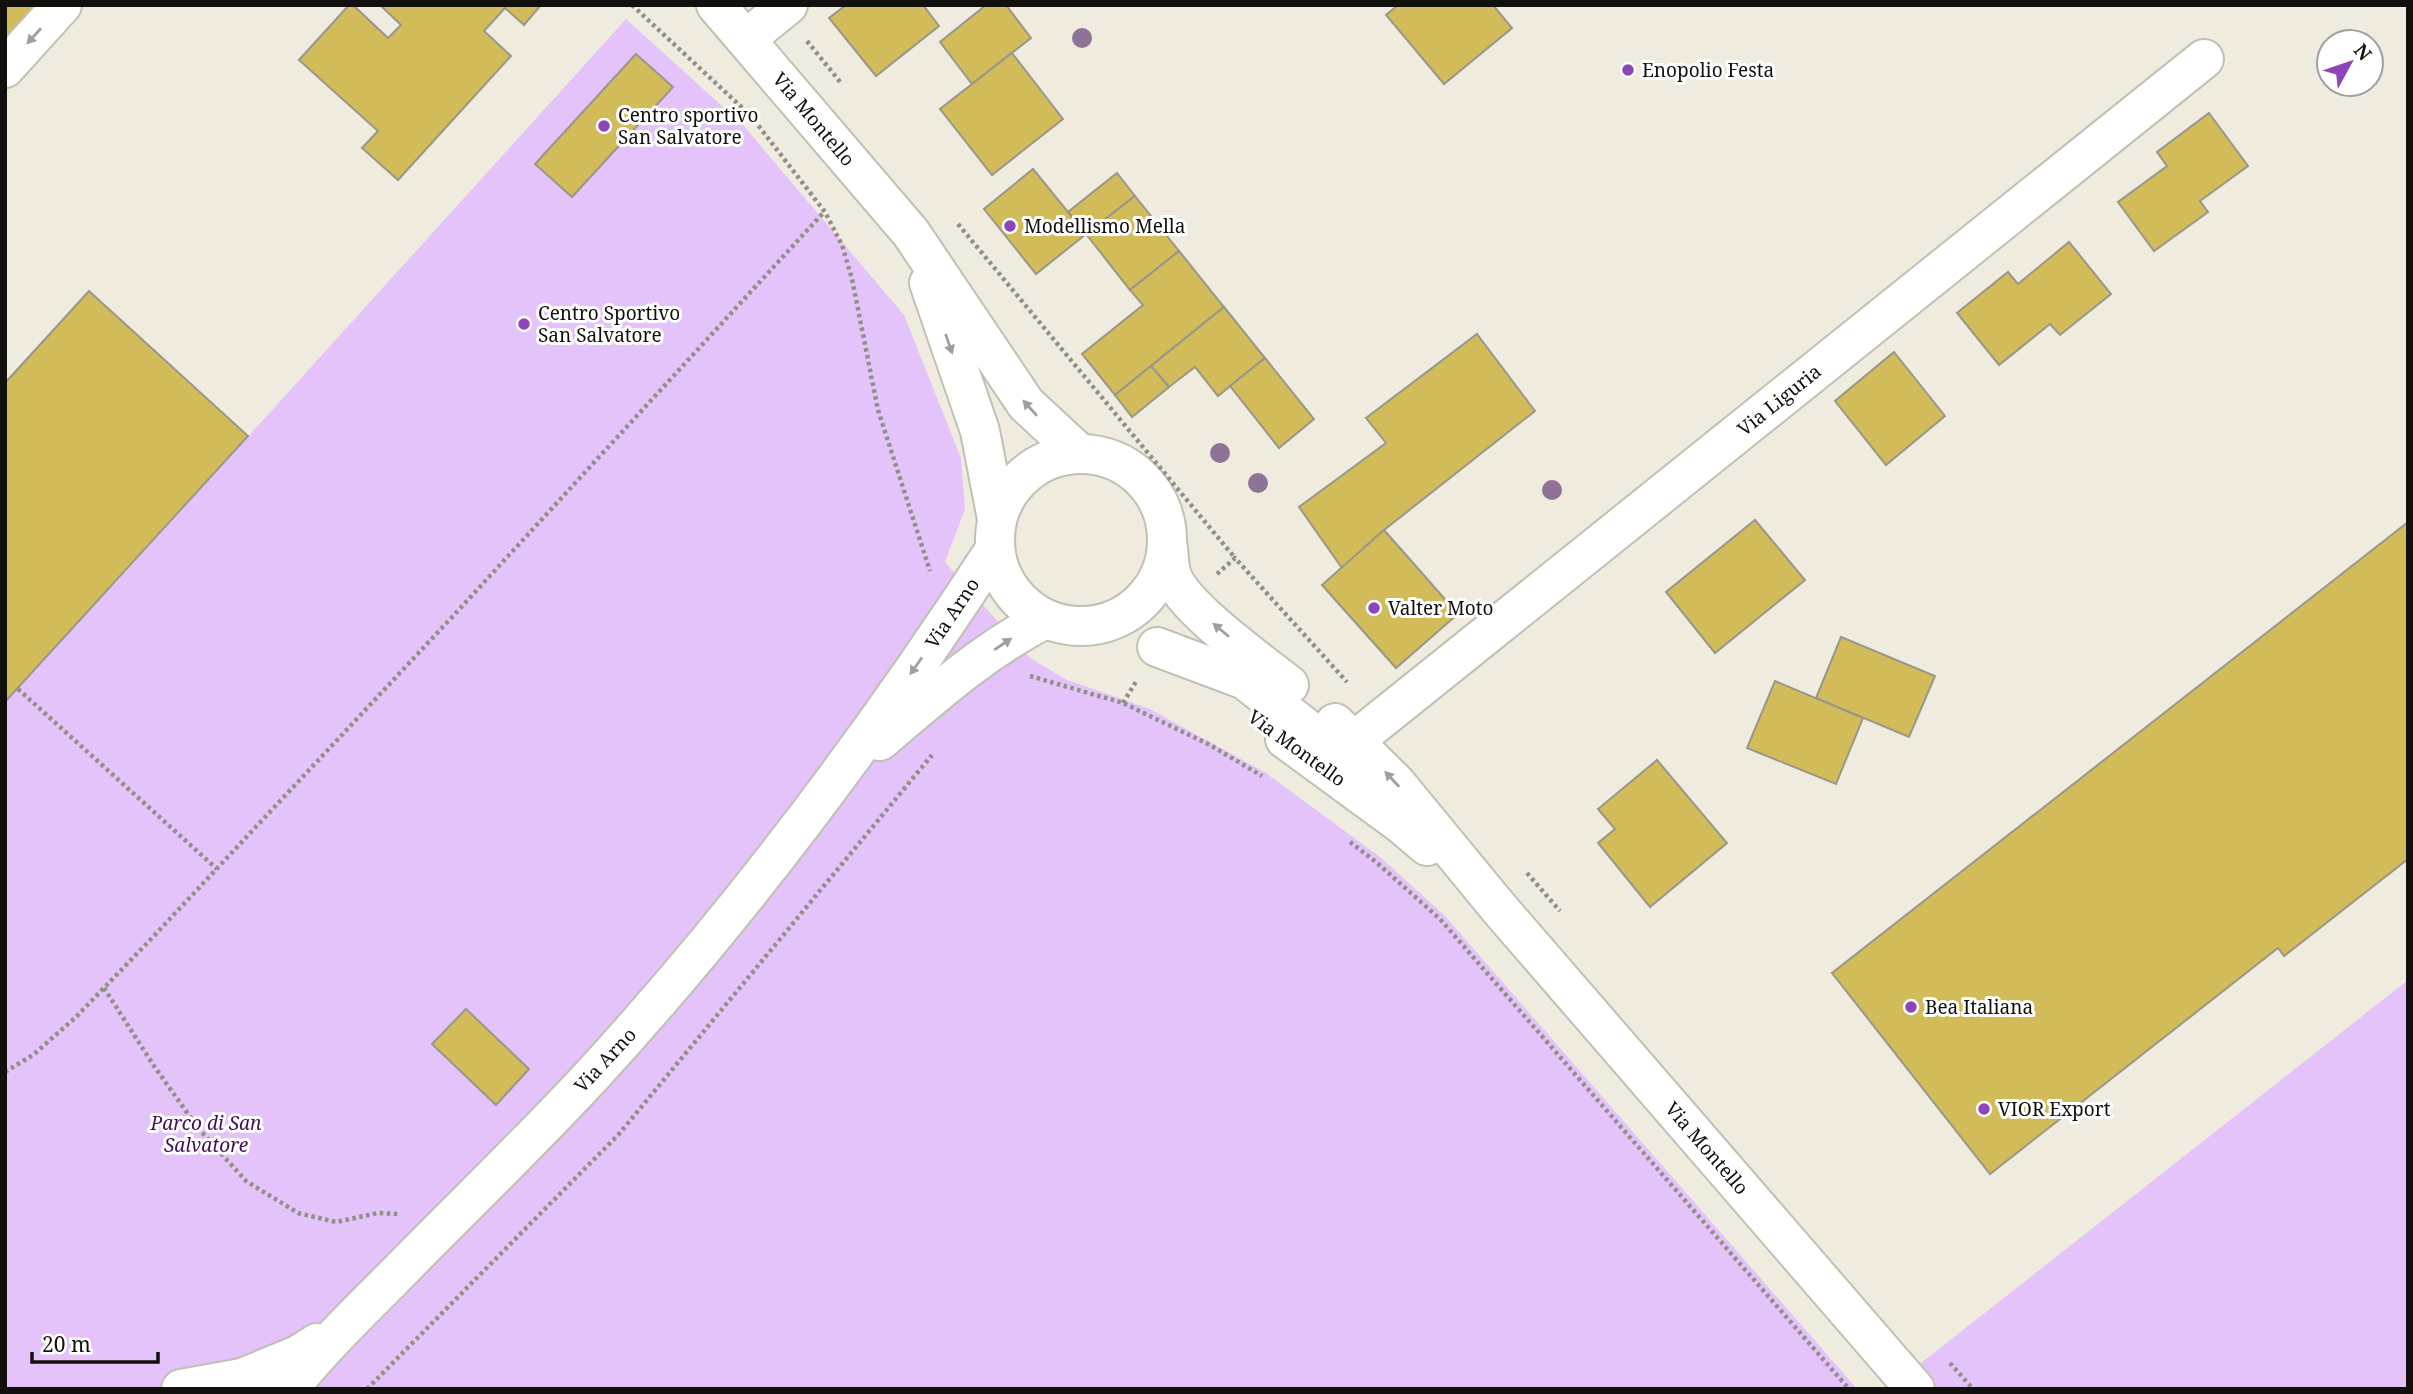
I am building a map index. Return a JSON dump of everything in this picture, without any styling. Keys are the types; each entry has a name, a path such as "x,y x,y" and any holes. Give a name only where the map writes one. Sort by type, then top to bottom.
{"street":[{"path":"5,68 62,5"},
{"name":"Via Montello","path":"716,5 911,233 1026,404 1080,454"},
{"path":"746,39 785,8"},
{"name":"Via Liguria","path":"1354,741 2204,59"},
{"name":"Via Montello","path":"911,233 979,431 996,534"},
{"path":"1080,454 1110,458 1136,473 1156,496 1165,519 1168,548 1160,578 1143,603 1104,624 1074,627 1045,620 1020,602 1003,578 996,534 1010,492 1031,470 1050,460 1080,454"},
{"name":"Via Arno","path":"289,1389 351,1320 593,1074 667,992 836,779 959,604 996,534"},
{"name":"Via Montello","path":"1168,548 1172,576 1188,600 1214,625 1338,725 1396,783 1498,907 1916,1389"},
{"name":"Via Arno","path":"836,779 955,677 1023,631 1045,620"},
{"name":"Via Montello","path":"1104,624 1132,632 1157,647 1401,824 1498,907"},
{"name":"Via Montello","path":"1157,647 1245,680 1306,728 1333,744 1354,741"},
{"name":"Via Arno","path":"181,1389 242,1378 298,1355 351,1320"}],"path":[{"path":"785,8 844,86"},
{"path":"5,1072 33,1055 104,988 825,212"},
{"path":"950,215 1235,558"},
{"path":"18,689 217,869"},
{"path":"367,1389 619,1134 881,815 941,746"},
{"path":"104,988 153,1066 198,1128 246,1181 298,1213 336,1222 378,1213 408,1216"}],"green space":[{"name":"Parco di San Salvatore","path":"626,19 743,125 904,315 961,458 965,509 945,562 1029,657 1065,679 1150,709 1266,773 1380,857 1444,915 1857,1389 5,1389 5,485 112,587"},
{"path":"2408,980 2408,1389 1888,1389"}],"building":[{"path":"5,5 31,5 36,9 5,42"},
{"path":"349,5 353,5 388,38 401,25 380,5 541,5 524,25 505,8 484,31 511,56 398,180 362,148 378,131 299,60"},
{"path":"846,5 923,5 939,26 876,76 829,18"},
{"path":"986,5 1006,5 1031,38 972,84 940,42"},
{"path":"1398,5 1493,5 1512,28 1444,84 1386,15"},
{"path":"1012,53 1063,119 992,175 940,109"},
{"name":"Centro sportivo San Salvatore","path":"636,54 673,87 572,197 535,164"},
{"path":"2209,113 2248,166 2200,201 2208,212 2154,251 2118,202 2167,166 2157,152"},
{"path":"1033,169 1086,234 1036,274 984,209"},
{"path":"1117,173 1135,196 1086,234 1068,212"},
{"path":"1135,196 1179,251 1130,290 1086,234"},
{"path":"2069,242 2111,294 2060,335 2050,324 1999,365 1957,313 2008,272 2018,284"},
{"path":"1179,251 1224,307 1115,395 1082,354 1143,305 1130,290"},
{"path":"89,291 248,436 5,702 5,383"},
{"path":"1224,307 1265,358 1218,396 1195,367 1169,387 1151,366"},
{"path":"1477,334 1535,411 1384,530 1342,568 1299,507 1386,443 1366,418"},
{"path":"1894,352 1945,416 1886,465 1835,401"},
{"path":"1265,358 1314,419 1279,448 1230,386"},
{"path":"1151,366 1169,387 1132,417 1115,395"},
{"path":"1755,520 1805,580 1715,653 1666,592"},
{"path":"2408,522 2408,859 2284,956 2278,948 1990,1174 1832,973"},
{"path":"1384,530 1458,614 1396,668 1322,585"},
{"path":"1841,637 1935,676 1909,737 1816,698"},
{"path":"1775,681 1863,718 1836,784 1747,748"},
{"path":"1657,760 1727,843 1650,907 1598,843 1615,829 1598,809"},
{"path":"466,1009 529,1069 496,1105 432,1044"}],"place":[{"name":"Enopolio Festa","path":"1628,70"},
{"name":"Centro sportivo San Salvatore","path":"604,126"},
{"name":"Modellismo Mella","path":"1010,226"},
{"name":"Centro Sportivo San Salvatore","path":"524,324"},
{"name":"Valter Moto","path":"1374,608"},
{"name":"Bea Italiana","path":"1911,1007"},
{"name":"VIOR Export","path":"1984,1109"}]}
